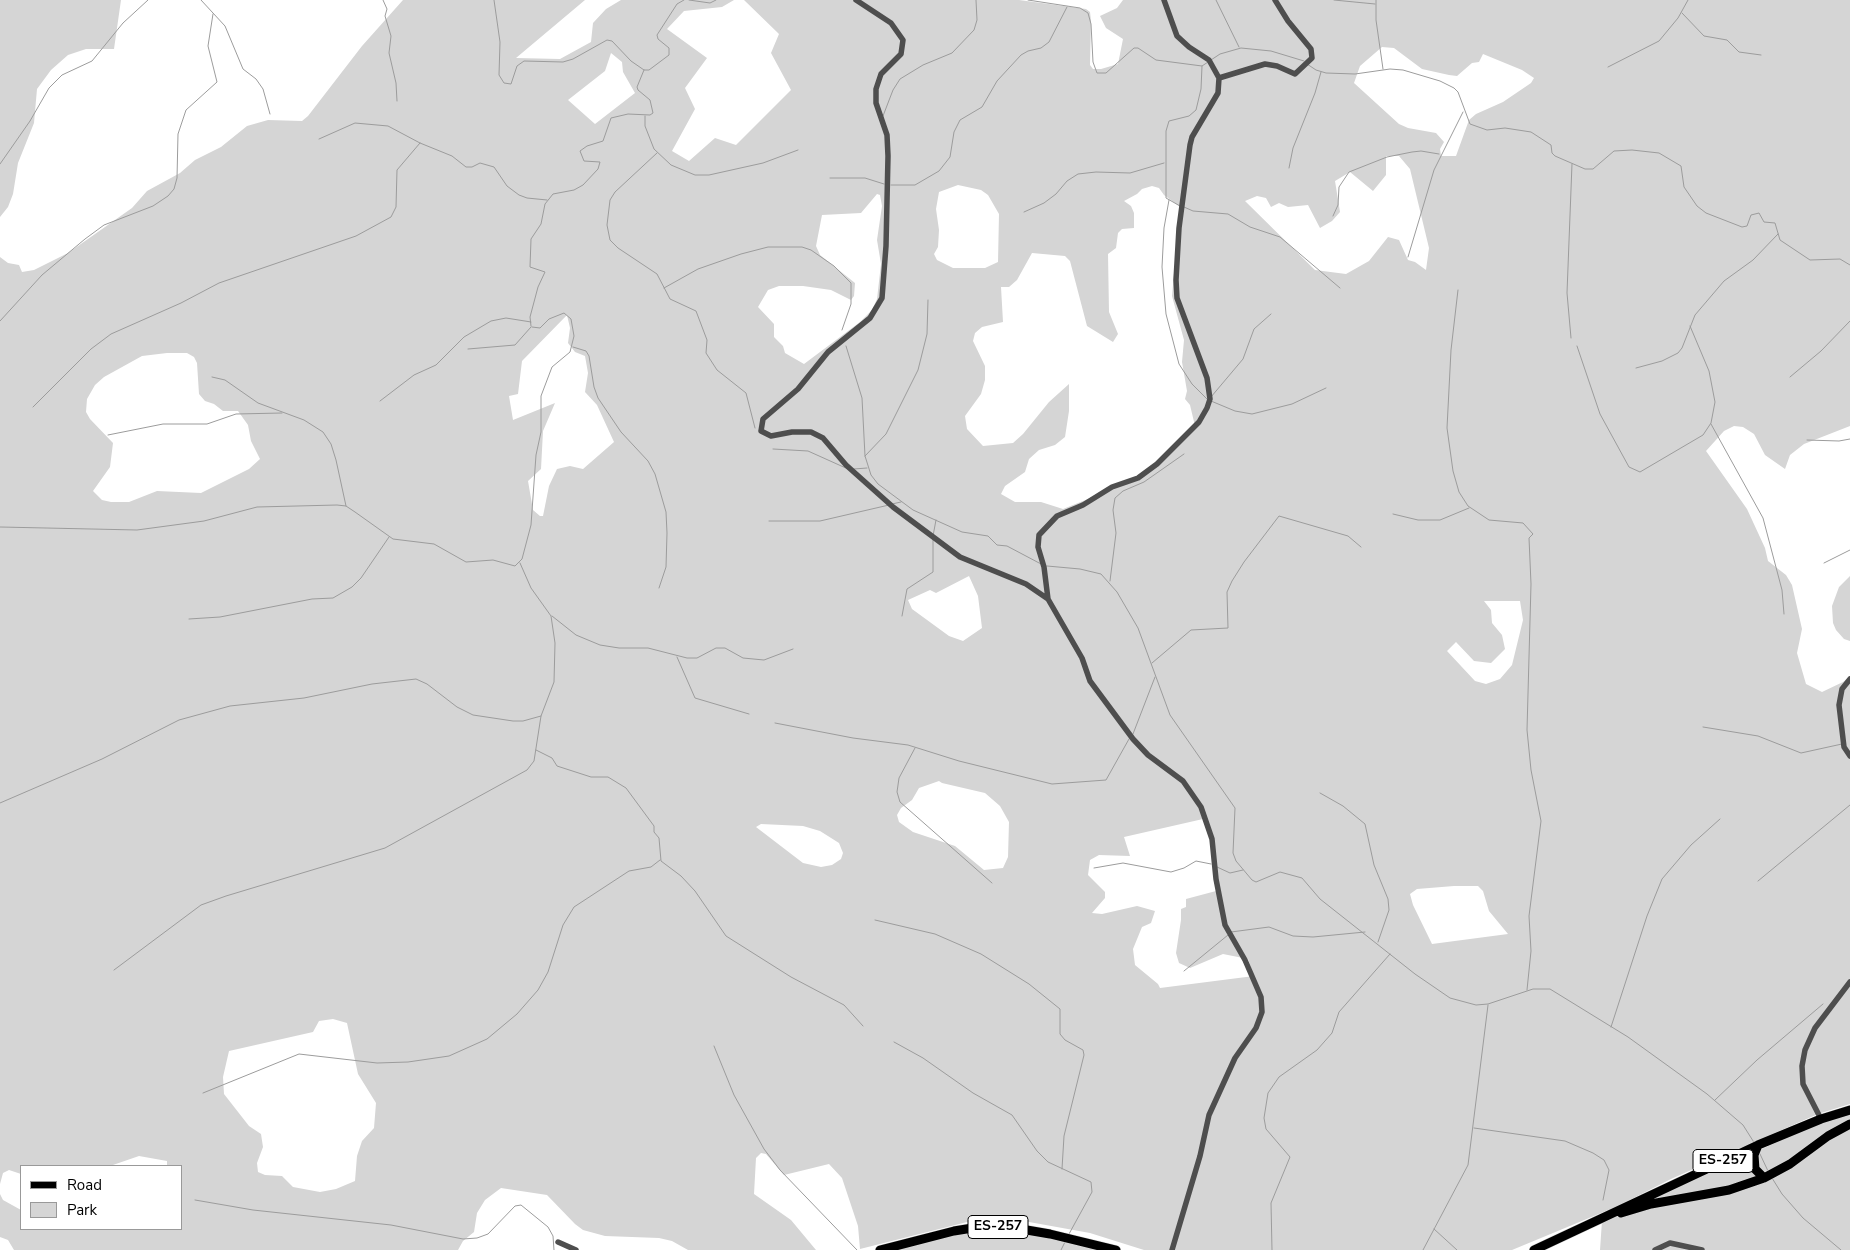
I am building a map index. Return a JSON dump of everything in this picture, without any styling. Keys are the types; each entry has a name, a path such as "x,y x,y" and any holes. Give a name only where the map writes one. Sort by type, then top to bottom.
{"main road":[{"name":"ES-257","path":"1534,1250 1758,1145 1821,1119 1850,1110"},
{"name":"ES-257","path":"1600,1220 1651,1204 1729,1190 1764,1178 1790,1164 1828,1136 1850,1124"},
{"path":"1758,1145 1754,1155 1755,1169 1764,1178"},
{"name":"ES-257","path":"880,1250 954,1231 985,1226 1050,1234 1116,1250"}],"street":[{"path":"856,0 891,23 903,40 901,54 881,74 876,89 876,103 887,135 888,156 886,246 882,298 870,318 828,352 798,389 763,419 761,431 771,436 792,432 817,434 828,442 846,465 893,507 960,557 1026,584 1048,599"},
{"path":"1164,0 1177,36 1189,47 1209,60 1219,78 1214,100 1196,130 1190,145 1178,239 1176,280 1177,298 1210,392 1207,408 1192,429 1157,464 1138,478 1112,487 1083,505 1064,512 1051,520 1038,540 1048,599 1082,658 1090,681 1140,748 1183,781 1201,807 1212,839 1217,888 1225,924 1245,960 1262,997 1262,1012 1256,1028 1235,1058 1209,1115 1198,1164 1172,1250"},
{"path":"1219,78 1266,64 1278,66 1295,74 1312,58 1311,49 1288,21 1275,0"},
{"path":"1850,679 1842,689 1839,705 1844,747 1850,756"},
{"path":"1821,1119 1803,1084 1802,1066 1805,1050 1815,1028 1850,982"},
{"path":"558,1242 576,1250"},
{"path":"1655,1250 1670,1243 1702,1250"}],"green space":[{"path":"0,0 121,0 114,49 86,49 68,55 51,70 37,89 34,123 18,163 13,194 8,207 0,217"},
{"path":"403,0 585,0 516,58 560,59 591,42 593,23 606,9 621,0 734,0 722,7 684,11 667,29 707,58 685,88 695,109 672,151 689,161 715,138 736,145 791,90 771,53 779,34 744,0 1019,0 1086,9 1090,12 1091,21 1090,65 1093,69 1101,69 1118,64 1123,39 1106,28 1100,16 1117,8 1123,0 1850,0 1850,426 1804,444 1790,455 1785,469 1765,455 1754,434 1743,427 1734,426 1724,431 1706,451 1747,509 1765,548 1768,561 1786,575 1792,585 1802,629 1797,653 1806,684 1822,692 1843,682 1850,676 1850,1104 1818,1114 1671,1179 1618,1206 1512,1250 1144,1250 1090,1233 1018,1220 979,1219 860,1249 858,1226 842,1178 829,1164 784,1175 766,1154 761,1153 756,1158 754,1194 791,1220 816,1250 688,1250 672,1241 659,1238 605,1236 583,1230 547,1195 501,1188 485,1200 477,1213 474,1232 463,1241 458,1250 14,1250 8,1240 0,1237 0,1194 3,1200 20,1209 20,1230 182,1230 182,1165 167,1165 167,1161 139,1156 113,1165 20,1165 20,1174 9,1170 3,1173 0,1184 0,257 8,263 19,265 22,272 34,270 68,253 132,208 147,191 180,173 195,160 221,147 247,126 268,120 302,121 308,116 362,46","holes":["1382,47 1394,48 1422,69 1449,75 1457,76 1472,63 1479,62 1483,54 1522,70 1534,78 1531,83 1503,102 1476,114 1469,120 1456,156 1441,156 1440,149 1444,142 1436,133 1408,128 1399,124 1354,83 1360,66","611,53 622,62 623,72 635,93 595,124 568,100 605,71","1386,156 1399,156 1410,169 1429,248 1426,270 1415,262 1408,260 1399,240 1388,237 1369,261 1346,274 1315,270 1245,201 1257,196 1266,198 1271,207 1279,203 1288,207 1308,205 1320,228 1332,221 1340,212 1335,181 1350,172 1373,191 1386,175","958,185 981,190 988,195 999,214 998,262 985,268 953,268 937,260 934,254 938,247 939,230 936,209 939,192","1152,186 1159,188 1164,195 1180,207 1172,296 1184,340 1182,362 1187,391 1185,399 1190,405 1195,426 1159,462 1138,477 1088,499 1063,509 1041,502 1015,502 1001,494 1005,486 1025,472 1029,459 1039,450 1055,445 1065,437 1069,411 1069,384 1049,402 1023,434 1013,443 983,446 967,429 965,416 981,394 985,380 985,366 973,341 975,333 982,327 1003,322 1001,287 1009,287 1017,280 1032,253 1065,256 1070,261 1087,326 1113,342 1118,334 1109,312 1108,254 1116,248 1118,233 1122,229 1134,228 1134,213 1131,206 1124,201 1142,189","877,194 880,195 882,206 877,240 881,264 877,299 872,310 860,322 804,364 785,353 783,346 774,337 774,324 758,307 768,290 779,286 803,286 831,290 851,300 854,296 855,283 820,255 816,246 822,215 861,213","567,315 570,328 568,343 575,352 585,356 588,373 585,392 597,405 614,442 583,469 570,466 557,469 549,486 543,516 540,516 533,510 528,481 541,469 543,431 555,403 513,420 509,396 518,394 522,361","187,353 194,357 197,363 199,394 205,401 214,404 223,411 238,411 248,425 251,441 260,459 249,469 201,493 157,491 129,502 102,500 93,491 110,467 113,443 90,419 86,412 87,399 95,385 104,377 142,356","969,576 978,596 982,628 963,641 949,636 912,609 908,600 930,590 936,593","1484,601 1520,601 1523,620 1512,665 1500,679 1486,684 1475,681 1447,651 1456,642 1474,661 1491,663 1505,649 1502,635 1492,623 1491,610","939,781 985,793 1000,806 1009,822 1008,857 1003,868 984,870 955,846 913,832 899,822 897,815 901,808 912,800 919,788","1203,819 1214,849 1216,891 1186,899 1186,907 1181,909 1176,953 1179,963 1190,968 1223,954 1248,959 1254,976 1160,988 1158,984 1135,965 1133,949 1142,927 1151,923 1155,911 1137,906 1102,914 1092,913 1105,898 1105,892 1088,875 1090,860 1099,855 1130,856 1124,837","761,824 803,826 820,831 839,843 843,853 841,859 832,865 821,867 803,863 756,827","1478,886 1483,891 1489,911 1508,934 1432,944 1413,905 1410,894 1417,889","333,1019 347,1023 358,1074 376,1103 374,1128 362,1141 357,1156 355,1181 336,1189 320,1192 293,1187 282,1176 265,1175 258,1172 257,1163 263,1147 261,1134 249,1126 224,1094 223,1077 229,1051 313,1032 319,1021"]},
{"path":"1850,576 1850,641 1844,639 1836,630 1833,623 1832,606 1839,587"},
{"path":"1850,1113 1850,1250 1600,1250 1602,1221 1806,1129"},
{"path":"980,1227 1017,1228 1116,1250 886,1250"}],"waterway":[{"path":"0,164 30,121 49,88 62,75 92,61 123,23 148,0"},
{"path":"201,0 225,26 243,69 256,79 263,89 270,114"},
{"path":"383,0 387,9 385,16 391,36 389,53 396,83 397,101"},
{"path":"494,0 500,42 499,75 504,83 511,84 517,66 524,61 563,62 573,59 607,40 612,41 631,61 644,70 649,70 669,55 669,48 658,39 657,35 677,4 684,0"},
{"path":"689,0 710,3 716,0"},
{"path":"883,116 893,90 900,79 923,65 952,53 974,30 977,20 976,0"},
{"path":"1028,0 1080,8 1088,13 1091,24 1093,62 1097,73 1106,73 1134,48 1138,48 1156,60 1202,66 1208,62"},
{"path":"1216,0 1239,47"},
{"path":"1334,0 1375,4"},
{"path":"1376,0 1376,20 1383,69"},
{"path":"1608,67 1659,41 1678,18 1688,0"},
{"path":"891,185 915,185 939,171 950,157 954,132 960,120 982,107 997,81 1021,55 1041,48 1049,42 1067,7"},
{"path":"1682,13 1704,36 1727,40 1739,52 1761,55"},
{"path":"0,321 42,275 85,239 104,225 153,206 168,196 174,189 177,178 178,134 186,110 217,82 208,46 213,14"},
{"path":"1211,60 1220,54 1241,48 1271,51 1304,61"},
{"path":"1307,64 1316,70 1326,73 1355,74 1390,69 1403,70 1440,81 1458,92 1470,124 1487,130 1505,128 1531,132 1551,145 1552,153 1555,156 1585,169 1593,169 1614,151 1632,150 1659,153 1681,166 1684,187 1697,206 1706,213 1742,227 1747,226 1751,215 1759,213 1764,222 1775,223 1780,240 1810,260 1840,259 1850,265"},
{"path":"1180,206 1166,198 1166,131 1169,121 1189,116 1196,110 1201,89 1202,66"},
{"path":"531,326 530,317 538,287 545,272 530,267 531,239 541,224 545,204 553,194 574,190 583,185 598,169 600,162 584,161 580,151 587,146 603,141 611,118 628,114 650,115 653,113 650,100 637,87 644,70"},
{"path":"1289,168 1293,148 1315,93 1321,72"},
{"path":"1408,257 1434,170 1463,112"},
{"path":"645,116 645,126 654,149 671,165 695,175 709,175 763,163 798,150"},
{"path":"319,139 355,123 388,126 420,143 452,156 466,167 472,167 480,163 494,167 507,186 519,195 527,198 547,200"},
{"path":"33,407 91,349 111,334 181,303 219,283 356,236 391,217 396,207 397,170 420,143"},
{"path":"1333,216 1338,205 1339,187 1349,172 1387,157 1421,151 1439,154"},
{"path":"657,153 615,192 610,200 607,225 610,240 618,248 657,274 670,299 696,311 707,340 706,353 717,370 746,393 755,428"},
{"path":"1024,212 1044,203 1056,194 1067,181 1078,174 1096,172 1130,173 1164,163"},
{"path":"1571,338 1567,293 1572,164"},
{"path":"830,178 865,178 884,184"},
{"path":"1169,200 1164,228 1162,267 1166,314 1179,364 1192,384 1207,399"},
{"path":"1184,207 1193,211 1228,214 1250,227 1280,237 1340,288"},
{"path":"1636,368 1662,361 1678,353 1682,348 1695,315 1724,281 1753,260 1778,234"},
{"path":"664,288 698,269 741,254 768,247 802,247 811,250 834,266 851,283 851,304 842,330"},
{"path":"1458,290 1451,350 1447,428 1453,471 1459,492 1468,506 1489,520 1523,523 1533,534 1529,538 1531,584 1527,730 1531,770 1541,821 1529,916 1531,951 1527,990"},
{"path":"865,456 886,434 918,370 927,334 928,300"},
{"path":"0,527 137,530 204,521 257,507 337,505 346,506 393,539 434,544 466,562 493,560 515,566 522,559 531,525 536,455 541,432 541,396 552,367 570,352 574,336 571,319 564,313 549,319 540,328 532,327"},
{"path":"1211,397 1243,359 1254,329 1271,314"},
{"path":"380,401 414,375 436,365 464,337 491,321 506,318 531,322"},
{"path":"1790,377 1821,351 1850,321"},
{"path":"1577,346 1600,414 1629,467 1640,472 1703,435 1711,423 1715,402 1709,371 1690,326"},
{"path":"468,349 515,345 531,327"},
{"path":"846,346 862,398 865,456 871,475 878,484 913,510 962,532 988,536 997,545 1007,546 1041,564"},
{"path":"573,347 586,351 589,356 594,387 598,398 621,432 648,461 655,474 666,512 667,533 666,567 659,588"},
{"path":"212,377 225,380 258,403 304,420 323,432 331,444 336,460 346,506"},
{"path":"1211,401 1235,411 1252,414 1292,404 1326,388"},
{"path":"108,435 163,424 207,424 236,414 282,413"},
{"path":"1711,424 1763,518 1782,590 1784,614"},
{"path":"1807,440 1839,441 1850,439"},
{"path":"773,449 808,451 848,469"},
{"path":"1110,581 1116,533 1113,510 1115,498 1123,491 1144,482 1184,454"},
{"path":"854,469 867,468"},
{"path":"892,504 901,502"},
{"path":"769,521 820,521 889,505"},
{"path":"1393,514 1418,520 1440,520 1469,508"},
{"path":"1152,663 1191,630 1228,628 1227,592 1232,581 1279,516 1348,536 1361,547"},
{"path":"933,536 936,520"},
{"path":"189,619 220,617 312,599 333,598 352,587 361,578 389,537"},
{"path":"902,616 907,589 933,572 933,539"},
{"path":"1824,563 1850,550"},
{"path":"114,970 201,905 385,848 527,770 534,761 541,716 554,682 555,643 551,616 531,588 520,563"},
{"path":"1047,566 1080,569 1101,574 1117,592 1138,628 1170,715 1235,808 1233,853 1236,861 1252,880 1256,882 1280,872 1302,878 1320,899 1415,974 1450,998 1476,1005 1488,1004 1533,989 1550,989 1628,1037 1707,1094 1743,1125 1755,1144"},
{"path":"552,616 576,635 600,645 619,648 648,648 687,658 697,658 716,648 725,648 743,658 764,660 793,649"},
{"path":"677,657 695,698 749,714"},
{"path":"1133,734 1155,677"},
{"path":"0,803 102,759 179,720 230,706 304,698 372,684 416,679 427,684 457,707 473,715 513,721 523,721 541,716"},
{"path":"775,723 853,738 908,745 959,761 1052,784 1106,780 1129,739"},
{"path":"1703,727 1758,736 1801,753 1842,744"},
{"path":"915,748 899,778 897,792 900,802 992,883"},
{"path":"536,750 552,758 557,766 591,777 608,777 626,788 654,826 654,832 659,838 661,861 681,876 695,891 726,936 791,977 844,1005 863,1026"},
{"path":"1320,793 1343,806 1365,824 1374,865 1388,899 1389,910 1378,942"},
{"path":"1758,881 1850,805"},
{"path":"1611,1027 1647,916 1662,879 1691,845 1720,819"},
{"path":"203,1093 299,1054 377,1063 408,1062 449,1056 487,1039 517,1014 538,990 548,972 563,925 574,907 629,871 651,867 660,860"},
{"path":"1094,868 1123,863 1171,872 1184,868 1196,861 1211,864"},
{"path":"1217,867 1230,873 1243,870"},
{"path":"875,920 935,934 981,954 1029,984 1060,1009 1060,1034 1065,1040 1083,1050 1084,1055 1064,1136 1062,1169"},
{"path":"1231,932 1269,927 1293,936 1313,937 1365,932"},
{"path":"1184,971 1228,935"},
{"path":"1272,1250 1271,1203 1290,1157 1266,1129 1264,1118 1268,1093 1279,1077 1317,1050 1332,1033 1339,1012 1390,954"},
{"path":"1715,1100 1757,1060 1823,1004"},
{"path":"1423,1250 1468,1165 1488,1005"},
{"path":"894,1042 923,1058 973,1093 1012,1115 1037,1151 1048,1162 1091,1182 1092,1192 1069,1234"},
{"path":"714,1046 734,1095 764,1149 780,1170 857,1250"},
{"path":"1474,1128 1565,1141 1593,1153 1604,1160 1609,1170 1603,1200"},
{"path":"1760,1154 1768,1171"},
{"path":"1772,1178 1782,1194 1803,1218 1841,1250"},
{"path":"195,1200 253,1210 391,1225 463,1239 477,1238 488,1234 515,1206 521,1205 548,1227 553,1236 554,1250"},
{"path":"1434,1229 1457,1250"},
{"path":"1061,1250 1065,1242"}]}
